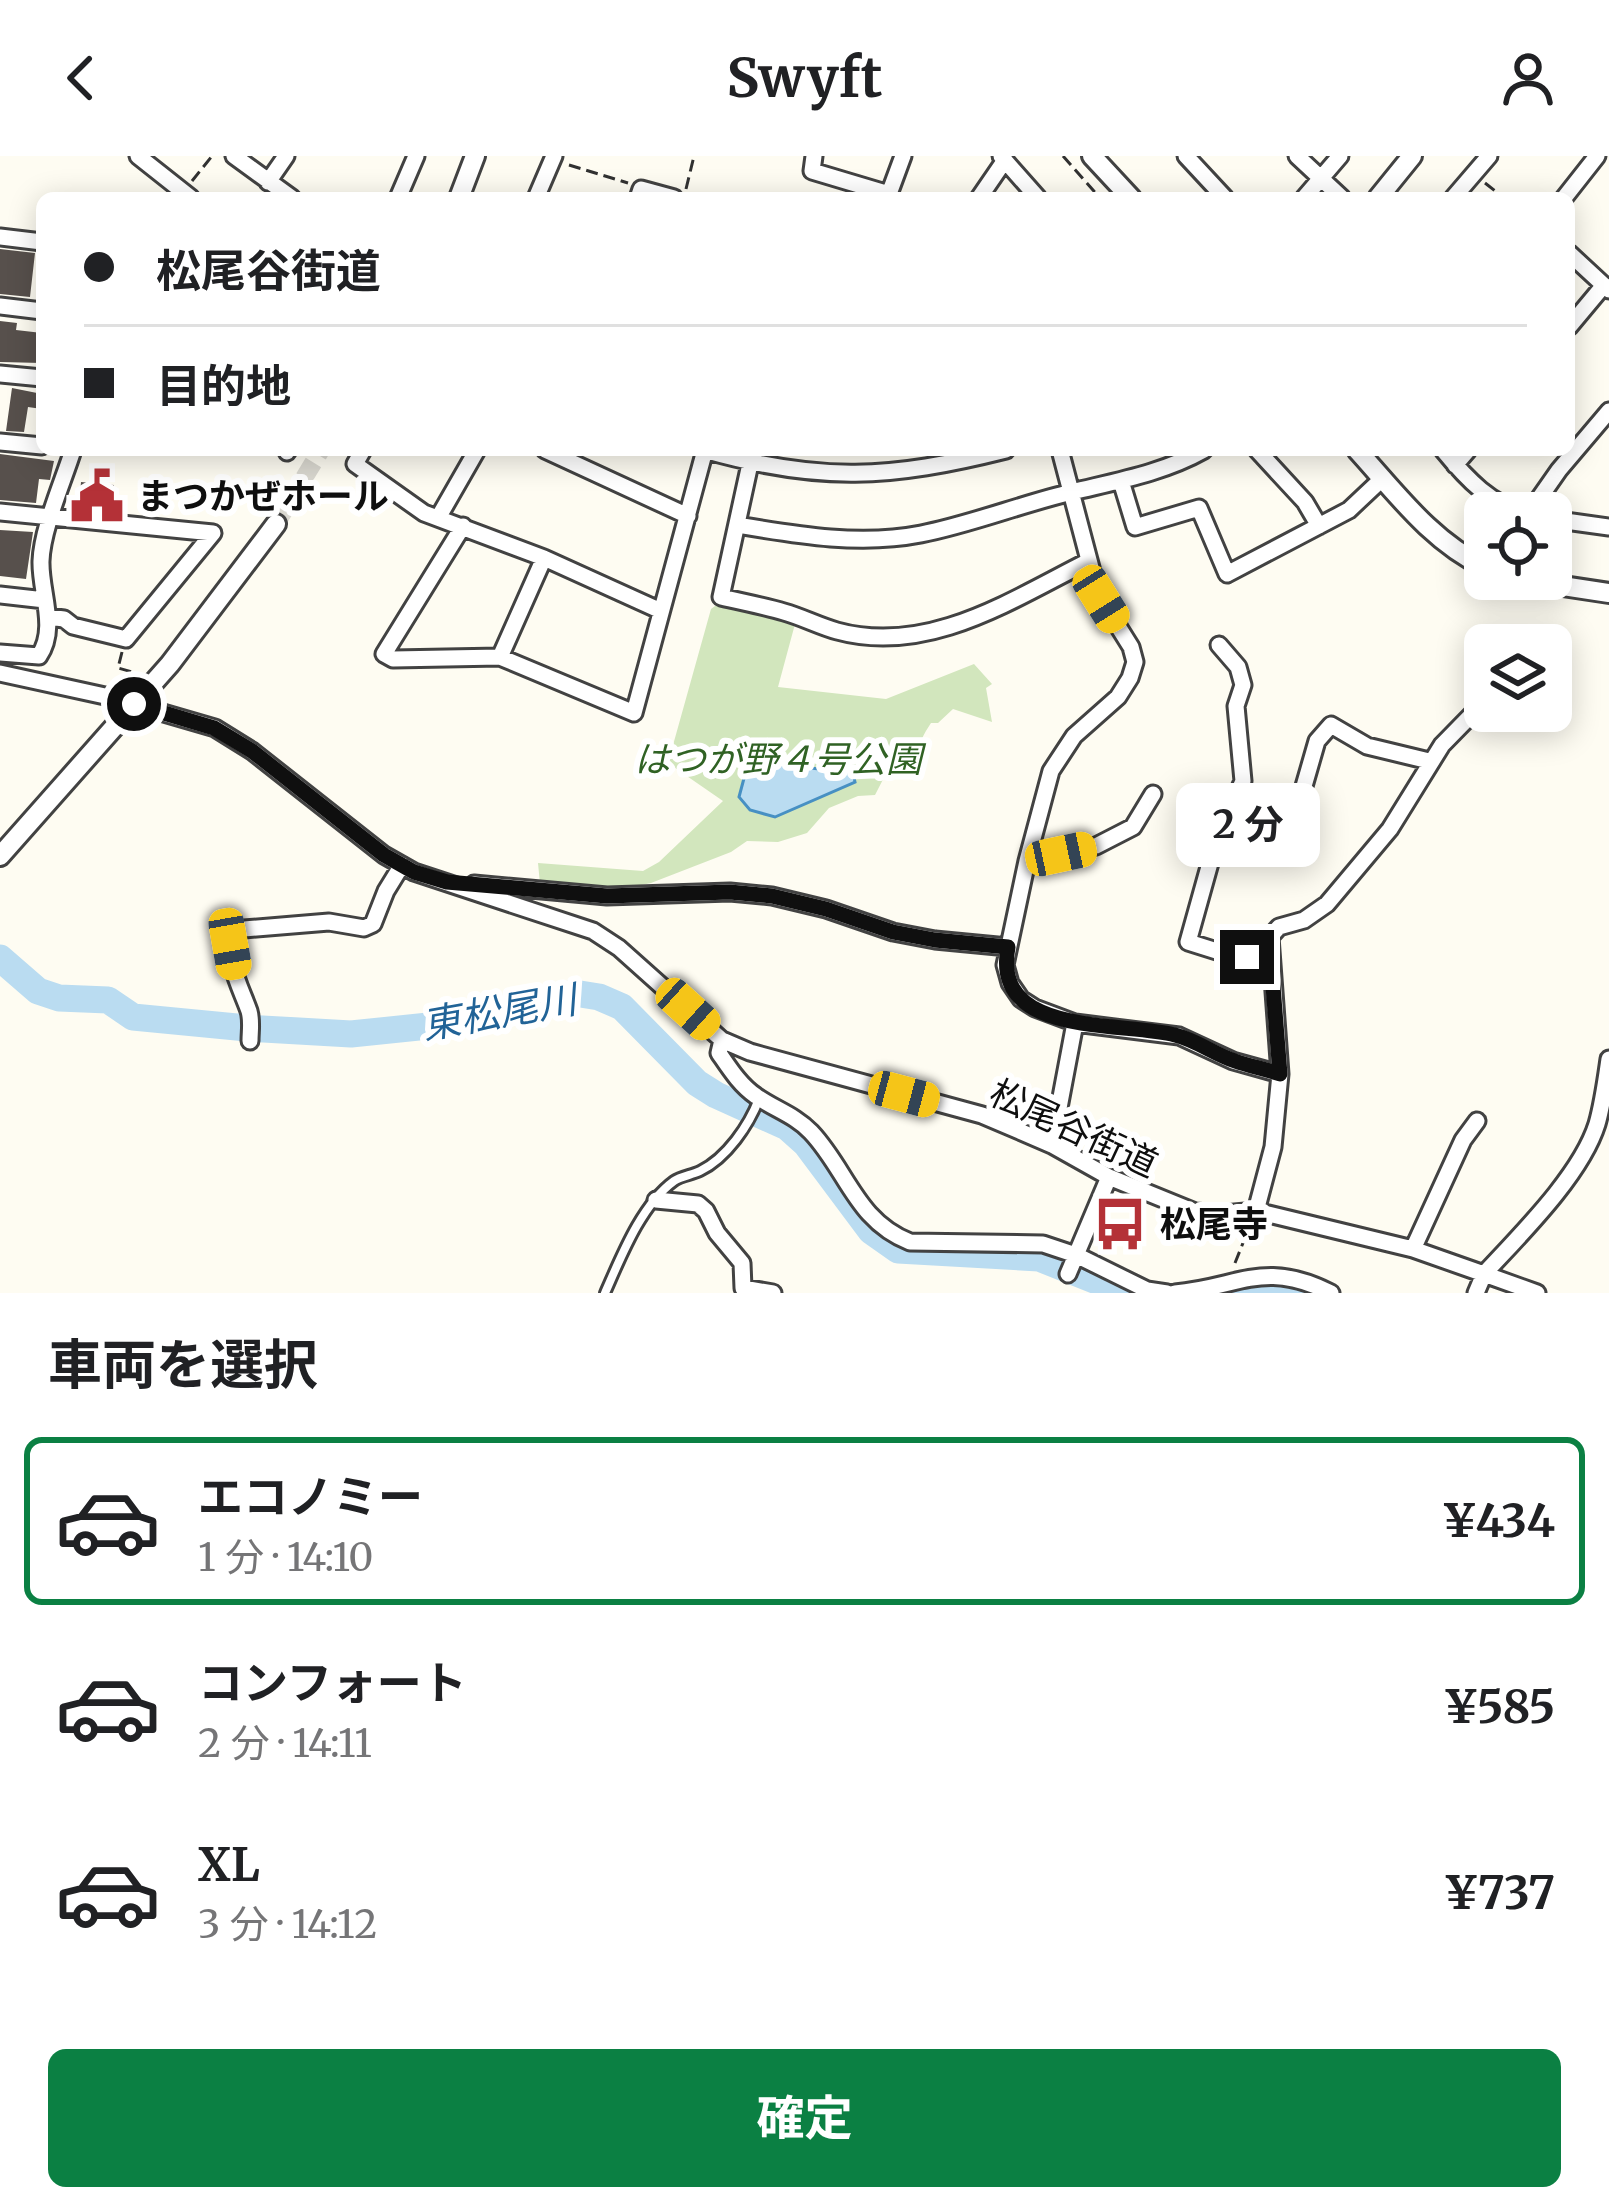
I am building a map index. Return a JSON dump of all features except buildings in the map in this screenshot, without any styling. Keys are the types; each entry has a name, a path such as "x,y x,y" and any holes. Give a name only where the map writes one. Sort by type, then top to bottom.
{"street":[{"path":"138,156 185,192"},
{"path":"234,156 283,192"},
{"path":"268,182 286,156"},
{"path":"401,192 416,156"},
{"path":"461,192 475,156"},
{"path":"814,156 812,171 882,192"},
{"path":"890,192 903,156"},
{"path":"1092,156 1125,192"},
{"path":"1186,156 1219,192"},
{"path":"1297,156 1335,192"},
{"path":"1310,192 1340,156"},
{"path":"1383,192 1412,156"},
{"path":"1458,192 1489,156"},
{"path":"1569,192 1598,156"},
{"path":"539,192 553,158"},
{"path":"983,192 1003,158 1033,192"},
{"path":"0,237 36,241"},
{"path":"1575,259 1606,287 1575,321"},
{"path":"0,306 36,309"},
{"path":"0,374 36,378"},
{"path":"1575,451 1609,411"},
{"path":"0,442 36,445"},
{"path":"0,652 39,656 44,649 41,561 71,456"},
{"path":"360,456 355,464 424,513 544,558 661,611"},
{"path":"438,518 474,456"},
{"path":"558,456 688,516"},
{"path":"463,526 384,654 393,659 500,657 632,719 703,456"},
{"path":"978,456 902,472 851,475 799,472 752,456 722,597 787,612 837,632 910,635 957,625 1089,561"},
{"path":"1062,456 1101,599 1131,647 1135,662 1118,697 1074,736 1052,770 1008,947 1005,965 1010,983 1035,1009 1075,1023 1179,1036 1233,1061 1280,1074"},
{"path":"737,525 813,538 922,534 1121,482 1190,456"},
{"path":"1263,456 1305,502 1318,526"},
{"path":"1363,456 1439,538 1464,557"},
{"path":"1448,456 1486,492"},
{"path":"1455,465 1463,456"},
{"path":"1544,492 1571,456"},
{"path":"1121,482 1136,526 1199,508 1227,574 1349,510 1383,478"},
{"path":"0,512 213,533 126,639 73,626 46,608 0,595"},
{"path":"1572,522 1609,527"},
{"path":"0,856 170,664 276,524"},
{"path":"500,657 544,558"},
{"path":"1572,587 1609,593"},
{"path":"1219,645 1238,667 1244,685 1236,706 1243,781 1217,838 1188,942 1271,961"},
{"name":"松尾谷街道","path":"0,674 134,704 214,728 252,751 384,855 414,872 592,931 619,948 722,1040 750,1052 982,1115 1195,1213 1256,1210 1413,1249 1537,1293"},
{"path":"1256,1210 1273,1147 1280,1074 1270,937 1279,927 1304,920 1327,904 1390,829 1429,761 1464,723"},
{"path":"1298,807 1317,741 1330,725 1367,746 1429,761"},
{"path":"1027,861 1096,846 1133,827 1153,794"},
{"path":"250,1041 251,1016 238,987 230,944 233,935 244,928 329,922 364,928 373,924 402,865"},
{"path":"447,882 607,896 730,892 772,896 893,932 1008,947"},
{"path":"1052,1145 1075,1023"},
{"path":"722,1040 719,1054 736,1078 759,1099 812,1132 862,1206 892,1235 910,1242 1043,1244 1072,1264 1147,1290 1199,1291 1258,1275 1289,1277 1331,1293"},
{"path":"1476,1293 1484,1274 1549,1200 1587,1147 1597,1123 1609,1059"},
{"path":"1413,1249 1463,1140 1477,1121"},
{"path":"1072,1264 1109,1177"},
{"path":"656,1200 698,1204 742,1263 743,1288 773,1293"}],"lane":[{"path":"604,1293 636,1227 656,1200 675,1180 704,1169 740,1136 759,1099"}],"path":[{"path":"187,192 212,156"},
{"path":"685,192 694,156"},
{"path":"1064,156 1095,192"},
{"path":"553,158 634,192"},
{"path":"1474,174 1496,192"},
{"path":"126,639 118,668 138,677"},
{"path":"1228,1282 1256,1210"}],"green space":[{"name":"はつが野４号公園","path":"719,603 795,624 778,687 886,699 974,664 992,684 986,688 992,722 953,709 938,723 931,723 924,734 918,751 920,769 893,760 875,795 858,796 829,808 807,833 778,842 747,841 731,852 651,883 622,889 540,884 538,863 643,871 659,862 723,801 668,763 711,609"}],"water":[{"path":"752,761 853,773 855,782 775,817 750,810 739,797"}],"waterway":[{"name":"東松尾川","path":"0,958 38,991 59,998 108,1000 133,1017 247,1028 351,1034 438,1025 574,993 599,997 622,1007 697,1083 787,1127 806,1144 871,1231 898,1250 1039,1258 1127,1293"},
{"name":"東松尾川","path":"1229,1293 1263,1285 1301,1293"}],"tunnel":[{"path":"276,524 317,456"}],"place":[{"name":"まつかぜホール","path":"97,496"},
{"name":"松尾寺","path":"1120,1224"}],"route":[{"path":"134,704 214,728 252,751 384,855 414,872 447,882 607,896 730,892 772,896 893,932 1008,947 1005,965 1010,983 1035,1009 1075,1023 1179,1036 1233,1061 1280,1074 1271,961 1247,957"}]}
